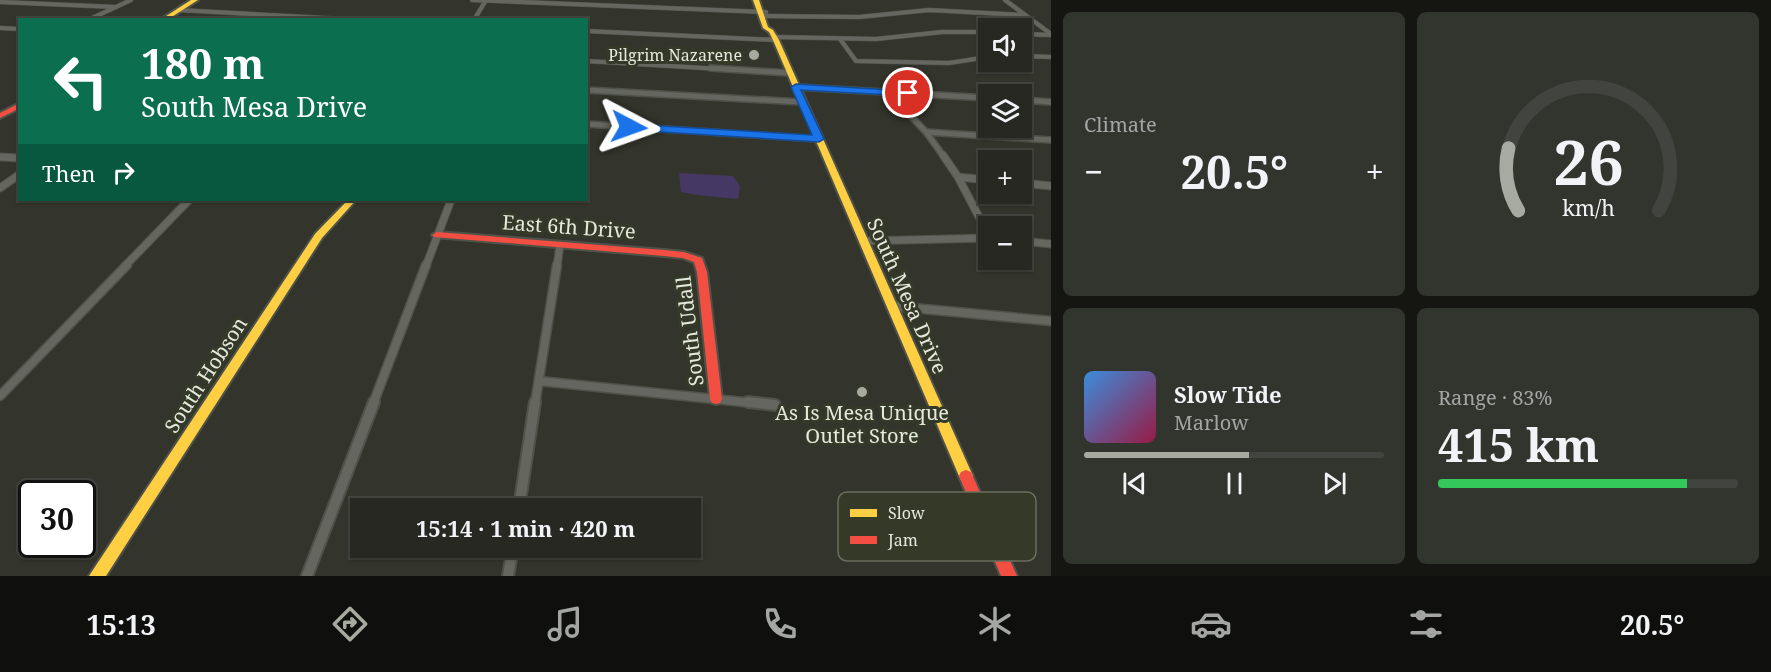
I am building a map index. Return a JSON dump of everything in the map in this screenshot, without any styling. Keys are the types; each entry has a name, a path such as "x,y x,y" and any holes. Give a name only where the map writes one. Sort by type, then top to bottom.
{"main road":[{"path":"165,18 195,0"},
{"name":"South Mesa Drive","path":"758,0 764,14 766,28 774,36 973,492"},
{"path":"0,117 18,106"},
{"name":"South Hobson","path":"97,576 318,236 351,201"},
{"name":"East 6th Drive","path":"437,235 664,253 684,255 698,260"},
{"name":"South Udall","path":"698,260 702,272 716,399"},
{"name":"South Mesa Drive","path":"1002,561 1009,576"}],"street":[{"path":"92,18 131,0"},
{"path":"475,0 585,2 764,14 859,17 921,10 1024,15"},
{"path":"475,18 486,0"},
{"path":"1005,0 1051,35"},
{"path":"0,2 116,7"},
{"path":"178,10 325,18"},
{"path":"0,28 18,29"},
{"path":"588,30 840,39 876,39 942,32 978,32"},
{"path":"1032,34 1051,35"},
{"path":"840,39 856,61 949,63 978,59"},
{"path":"1032,56 1051,57"},
{"path":"588,61 789,73"},
{"path":"949,63 956,67"},
{"path":"796,87 978,97"},
{"path":"588,90 802,102"},
{"path":"888,92 926,132 958,177 978,216"},
{"path":"1032,101 1051,102"},
{"path":"588,124 819,139"},
{"path":"926,132 1051,140"},
{"path":"0,157 18,158"},
{"path":"0,188 18,175"},
{"path":"958,177 978,179"},
{"path":"1032,184 1051,186"},
{"path":"0,396 188,201"},
{"path":"307,576 451,201"},
{"path":"863,241 978,236"},
{"path":"1032,242 1051,244"},
{"path":"521,498 561,245"},
{"path":"892,306 1051,321"},
{"path":"539,381 775,405"},
{"path":"508,576 511,558"}],"shaded area":[{"path":"679,173 733,176 740,186 738,199 681,192"}],"traffic: slow":[{"path":"165,18 195,0"},
{"path":"756,0 766,28 771,31 776,40 966,476"},
{"path":"97,576 318,236 351,201"}],"traffic: jam":[{"path":"0,116 18,106"},
{"path":"437,235 664,253 684,255 698,260 702,272 716,399"},
{"path":"966,476 973,492"},
{"path":"1003,561 1009,576"}],"place":[{"name":"Pilgrim Nazarene","path":"754,55"},
{"name":"As Is Mesa Unique Outlet Store","path":"862,392"}],"route":[{"path":"629,127 819,139 796,87 908,93"}]}
